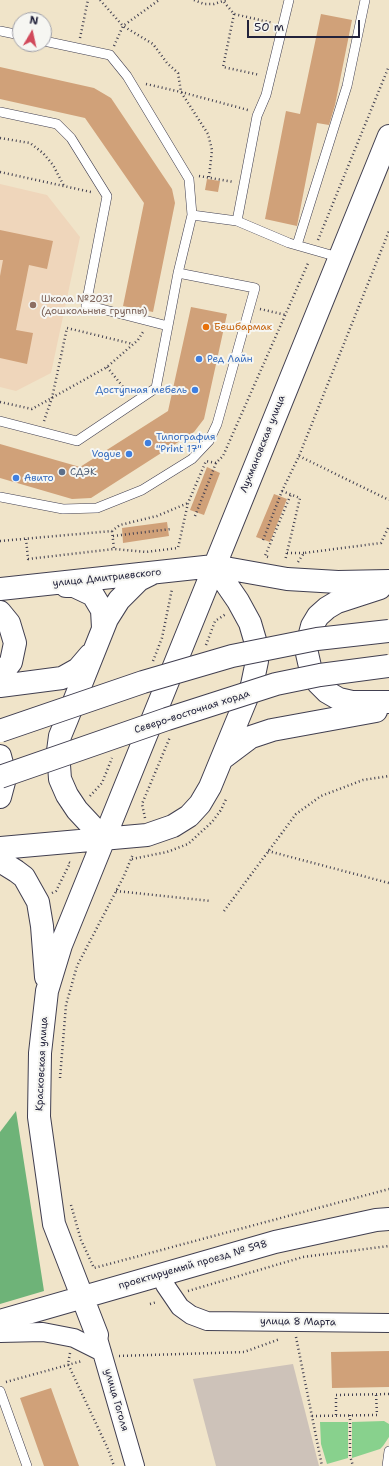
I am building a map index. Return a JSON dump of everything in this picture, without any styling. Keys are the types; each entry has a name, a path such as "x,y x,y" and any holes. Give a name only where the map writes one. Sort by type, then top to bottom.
{"main road":[{"name":"Лухмановская улица","path":"139,753 338,257 389,136"},
{"name":"улица Дмитриевского","path":"0,589 214,566 287,579 338,582 389,581"},
{"path":"0,848 147,835 160,831 181,821 200,804 210,787 223,758 252,685 257,661 255,640 250,623 214,566"},
{"path":"104,839 68,797 60,779 58,751 60,736 103,628 119,600 139,580 151,573"},
{"path":"47,585 74,586 93,595 102,610 103,628"},
{"path":"389,585 369,590 327,608 318,616 312,626 306,649 311,671 318,682 328,692 339,699 352,702 389,702"},
{"path":"0,612 9,623 15,643 11,662 0,676"},
{"path":"0,732 143,682 232,656 317,639 389,631"},
{"path":"0,686 62,678 78,669 95,650"},
{"name":"Северо-восточная хорда","path":"0,777 167,719 276,684 320,675 389,666"},
{"path":"223,758 251,737 272,730 389,709"},
{"name":"Красковская улица","path":"101,1348 83,1296 54,1224 39,1117 40,1053 47,991 60,945 139,753"},
{"path":"0,756 4,771 4,782 0,797"},
{"path":"0,861 12,867 24,877 38,902 42,926 47,991"},
{"name":"проектируемый проезд № 598","path":"0,1321 275,1242 376,1220 389,1219"}],"street":[{"path":"166,1273 165,1285 171,1296"},
{"name":"улица 8 Марта","path":"171,1296 180,1307 191,1315 207,1320 389,1323"},
{"path":"0,1333 42,1332 74,1338 101,1348"},
{"name":"улица Гоголя","path":"101,1348 135,1466"}],"lane":[{"path":"237,221 258,112 266,95 289,0"},
{"path":"297,245 347,86 365,0"},
{"path":"0,31 12,33"},
{"path":"0,421 77,441 156,388 178,273 192,215 189,179 130,81 110,55 52,42"},
{"path":"0,112 57,124 71,138 107,196 86,305 168,326"},
{"path":"192,215 237,221 297,245 338,257"},
{"path":"0,497 63,509 97,508 142,490 192,459 209,441 217,424 255,288 178,273"},
{"path":"0,1390 27,1466"},
{"path":"387,1466 389,1451"}],"path":[{"path":"78,48 88,0"},
{"path":"100,0 123,26 153,44 167,63 178,74 181,92 208,134 212,150 209,177"},
{"path":"110,55 123,26 159,0"},
{"path":"194,0 204,4 214,4 225,1 234,14 283,25"},
{"path":"234,14 223,67 270,77"},
{"path":"195,516 216,463 223,456 286,315 389,66"},
{"path":"130,81 181,92 258,112"},
{"path":"0,138 30,143 43,153 53,165 64,186"},
{"path":"0,172 107,196"},
{"path":"186,175 209,177 244,184"},
{"path":"263,540 282,491 299,456 389,231"},
{"path":"250,306 286,315"},
{"path":"0,402 32,409 107,367 133,344 151,322"},
{"path":"41,432 52,398 67,328 133,344"},
{"path":"107,367 135,402"},
{"path":"299,456 389,500"},
{"path":"26,539 28,558 114,549 146,552 178,548 188,503 206,461 216,463"},
{"path":"282,491 300,498 285,562"},
{"path":"265,556 291,494"},
{"path":"0,541 112,531 120,525 157,516 188,503"},
{"path":"287,553 304,553 381,543 389,526"},
{"path":"113,536 171,529"},
{"path":"112,531 114,549"},
{"path":"298,562 304,553"},
{"path":"224,911 296,814 321,796 363,780 389,776"},
{"path":"59,1085 66,1005 77,966 131,859 167,852 188,844 212,822 221,810 229,793"},
{"path":"268,851 389,883"},
{"path":"65,858 70,863 74,864"},
{"path":"50,894 56,891 70,863"},
{"path":"116,890 211,901"},
{"path":"69,1198 81,1240 94,1268 389,1189"},
{"path":"150,1304 171,1296 303,1257 389,1246"},
{"path":"295,1333 322,1466"},
{"path":"0,1384 68,1364 101,1348 244,1352 281,1339"},
{"path":"68,1364 108,1449 114,1466"},
{"path":"312,1416 377,1415 376,1394"},
{"path":"336,1415 336,1395 389,1394"},
{"path":"350,1415 350,1456 353,1466"}],"shaded area":[{"name":"Школа №2031 (дошкольные группы)","path":"0,184 47,195 80,237 51,373 16,391 0,387"},
{"path":"293,1364 319,1466 216,1466 193,1379"}],"green space":[{"path":"16,1111 44,1291 0,1304 0,1132"},
{"path":"384,1421 389,1424 389,1437 383,1446 380,1449 352,1458 352,1422"},
{"path":"320,1422 348,1422 348,1458 327,1464 321,1444"}],"building":[{"path":"321,14 352,20 335,105 329,125 317,123 297,226 265,219 286,111 300,114"},
{"path":"0,67 94,88 111,98 172,189 175,203 153,312 123,306 144,203 85,118 0,99"},
{"path":"207,179 220,181 218,192 205,190"},
{"path":"0,230 53,241 47,269 29,265 16,330 33,333 27,364 0,358 0,276 3,260 0,260"},
{"path":"191,307 227,314 204,419 194,432 91,498 72,499 0,478 0,444 80,467 168,411"},
{"path":"207,467 220,473 204,515 190,510"},
{"path":"274,494 287,499 270,542 256,537"},
{"path":"167,522 169,536 123,543 122,528"},
{"path":"389,1351 389,1387 332,1388 331,1352"},
{"path":"51,1388 79,1466 44,1466 20,1398"}],"place":[{"name":"Школа №2031 (дошкольные группы)","path":"33,305"},
{"name":"Бешбармак","path":"206,327"},
{"name":"Ред Лайн","path":"199,359"},
{"name":"Доступная мебель","path":"195,390"},
{"name":"Типография \"Print 17\"","path":"148,443"},
{"name":"Vogue","path":"129,454"},
{"name":"СДЭК","path":"62,472"},
{"name":"Авито","path":"16,478"}]}
